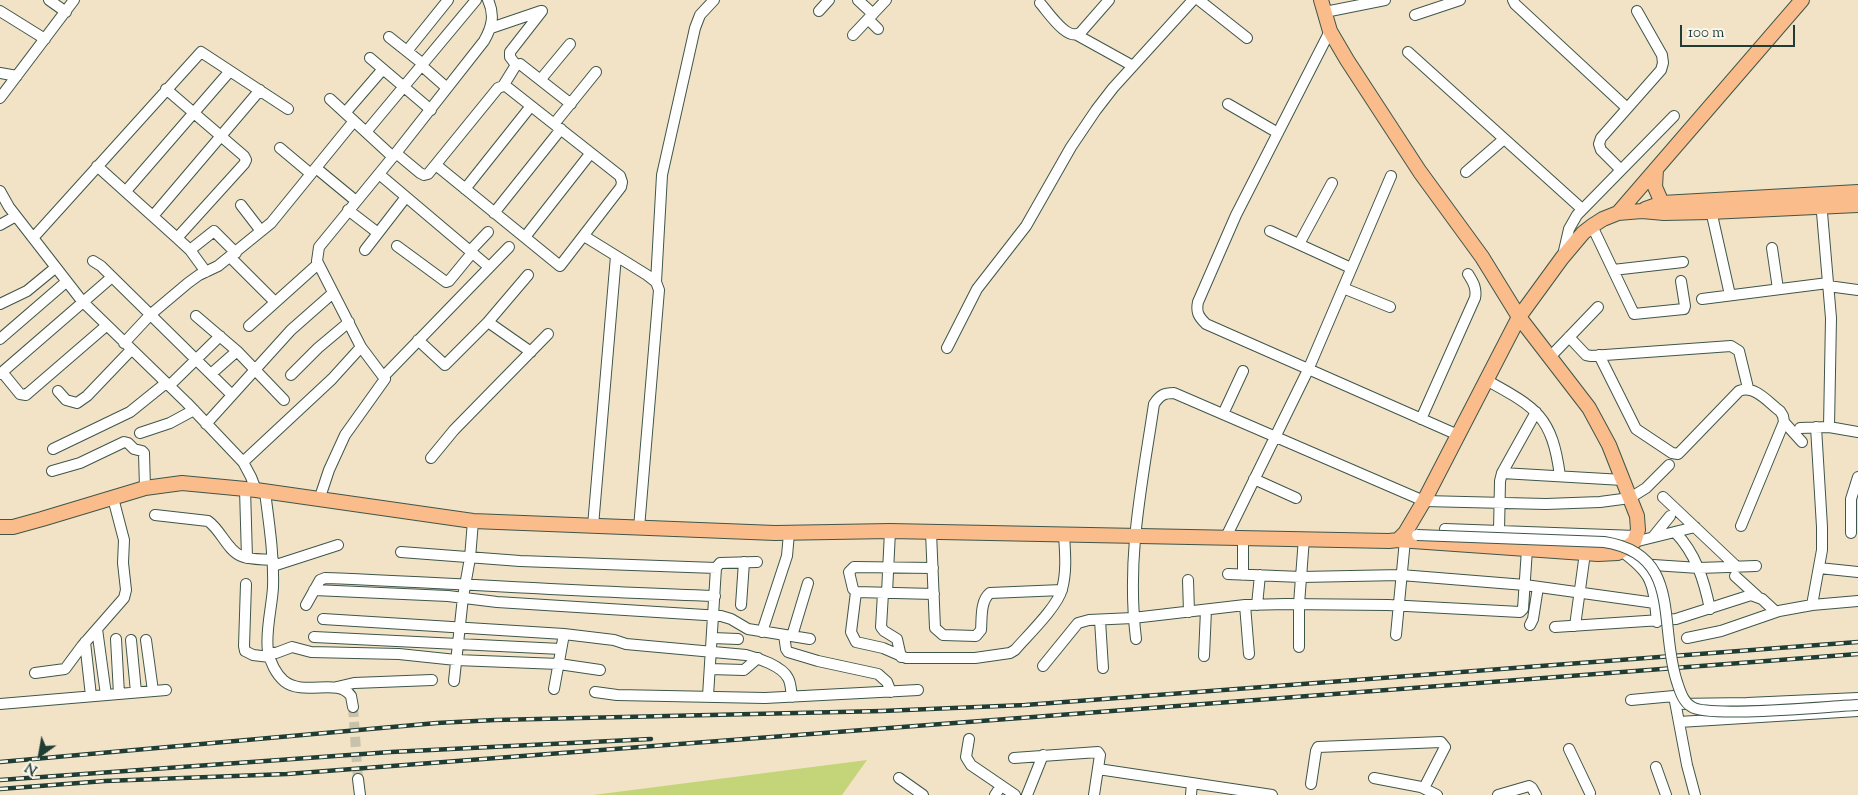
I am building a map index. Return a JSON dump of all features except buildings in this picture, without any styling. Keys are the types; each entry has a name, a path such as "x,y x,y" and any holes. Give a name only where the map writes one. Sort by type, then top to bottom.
{"main road":[{"path":"1618,213 1802,0"},
{"path":"0,527 12,527 42,519 145,488 182,483 255,490 472,521 789,533 890,531 1304,538 1378,542 1406,537 1527,549 1618,553 1635,539 1638,530 1637,516 1610,445 1590,408 1519,317 1482,257 1420,172 1347,60 1330,30 1323,6"},
{"path":"1656,169 1655,186 1662,203"},
{"path":"1821,201 1858,192"},
{"path":"1406,537 1519,317 1562,258 1592,226 1618,213 1642,211 1664,214 1710,207 1821,201 1858,205"},
{"path":"1642,211 1662,203 1710,207"}],"street":[{"path":"49,0 66,12"},
{"path":"0,98 74,0"},
{"path":"407,52 448,0"},
{"path":"366,132 476,0"},
{"path":"319,500 329,470 345,435 384,382 384,376 361,347 318,264 317,254 319,247 431,110 484,41 491,28 492,9 488,0"},
{"path":"639,528 659,299 659,290 656,282 662,175 694,28 700,15 714,0"},
{"path":"820,11 829,0"},
{"path":"858,0 878,29"},
{"path":"853,35 886,0"},
{"path":"1077,35 1109,0"},
{"path":"947,348 977,290 1026,226 1071,147 1096,110 1193,0"},
{"path":"1199,0 1247,38"},
{"path":"1323,6 1385,0"},
{"path":"1415,15 1460,0"},
{"path":"1513,0 1515,4 1627,108"},
{"path":"1040,3 1066,32 1072,36 1077,35 1133,66"},
{"path":"1620,170 1601,150 1599,144 1627,108 1661,70 1664,62 1637,10"},
{"path":"0,11 45,39"},
{"path":"491,28 542,11 510,52 510,57 516,65"},
{"path":"1330,30 1236,215 1198,302 1197,310 1206,324 1458,435"},
{"path":"389,37 447,88"},
{"path":"540,79 570,44"},
{"path":"33,238 201,52 288,109"},
{"path":"1408,52 1582,209"},
{"path":"370,58 431,110"},
{"path":"516,65 520,64 526,67 571,104"},
{"path":"330,100 394,155 424,176 436,165 498,88 502,86 516,65"},
{"path":"345,113 383,68"},
{"path":"126,191 230,70"},
{"path":"494,213 596,72"},
{"path":"0,73 17,76"},
{"path":"436,165 560,266 586,237 621,187 620,176 507,87 502,86"},
{"path":"166,89 244,156 246,160 177,238"},
{"path":"152,216 260,90"},
{"path":"1228,104 1278,133"},
{"path":"465,189 531,106"},
{"path":"1562,258 1569,230 1577,215 1674,116"},
{"path":"58,391 66,400 77,403 87,396 150,316 188,283 233,255 261,232 282,211 354,121"},
{"path":"1466,172 1504,139"},
{"path":"280,148 356,201"},
{"path":"524,237 590,154"},
{"path":"97,166 190,250 206,272"},
{"path":"379,174 489,267"},
{"path":"1226,537 1308,370 1391,176"},
{"path":"1299,244 1332,183"},
{"path":"0,191 16,216 82,301 194,410 243,462 252,477 273,563 270,657 278,675 287,684 302,688 337,687 354,682 432,680"},
{"path":"365,250 406,197"},
{"path":"1821,201 1831,318 1829,427"},
{"path":"241,205 261,232"},
{"path":"1710,207 1730,295"},
{"path":"348,210 378,233"},
{"path":"0,225 16,216"},
{"path":"1592,226 1632,312 1637,315 1684,309 1681,281"},
{"path":"1270,231 1352,268"},
{"path":"190,250 214,232 275,302"},
{"path":"397,246 446,282 449,281 488,232"},
{"path":"586,237 656,282"},
{"path":"384,376 509,247"},
{"path":"1772,248 1778,289"},
{"path":"593,526 612,253"},
{"path":"93,260 232,394"},
{"path":"1613,270 1683,262"},
{"path":"249,326 318,264"},
{"path":"0,304 27,291 55,268"},
{"path":"1421,419 1475,298 1474,285 1468,274"},
{"path":"418,340 445,365 488,322 528,275"},
{"path":"106,326 26,395 20,394 1,373 112,277"},
{"path":"0,339 66,282"},
{"path":"1702,299 1828,284 1858,290"},
{"path":"1343,288 1390,308"},
{"path":"206,424 291,330 333,293"},
{"path":"1550,357 1570,338 1598,306"},
{"path":"196,316 237,350 284,400"},
{"path":"292,376 318,348 348,322"},
{"path":"488,322 531,352"},
{"path":"431,458 454,430 548,334"},
{"path":"53,449 130,412 168,385 220,336"},
{"path":"1570,338 1586,354 1599,355 1732,346 1739,351 1748,388 1780,411 1784,422 1741,526"},
{"path":"243,462 332,379 361,347"},
{"path":"211,374 237,350"},
{"path":"1599,355 1636,429 1672,453 1678,454 1739,391 1748,388"},
{"path":"1223,414 1243,371"},
{"path":"1486,380 1516,396 1536,412 1548,429 1554,442 1560,476"},
{"path":"1136,639 1132,592 1134,535 1154,404 1159,397 1166,393 1174,393 1424,501 1546,504 1600,502 1630,498 1646,488 1669,465"},
{"path":"140,433 170,423 194,410"},
{"path":"1499,531 1500,481 1502,473 1536,412"},
{"path":"1784,422 1802,442"},
{"path":"1812,605 1822,550 1816,427"},
{"path":"1800,428 1829,427 1858,431"},
{"path":"52,471 80,463 124,442 144,453 145,488"},
{"path":"1502,473 1623,480"},
{"path":"1852,533 1852,499 1858,477"},
{"path":"1254,479 1296,498"},
{"path":"247,558 255,490"},
{"path":"1663,497 1695,527 1757,596 1776,612"},
{"path":"34,673 65,669 85,642 124,598 126,590 123,558 125,545 106,500"},
{"path":"155,515 208,522 213,525 235,552 247,558 273,563 338,545"},
{"path":"1653,537 1670,516"},
{"path":"454,681 462,597 470,558 472,521"},
{"path":"1445,529 1635,539 1653,537 1695,527"},
{"path":"890,531 881,627 897,639 901,657"},
{"path":"931,532 934,628 938,632 976,636 981,630 984,603 986,596 990,593 1062,590"},
{"path":"1675,532 1684,541 1699,568 1710,609"},
{"path":"762,632 787,556 789,533"},
{"path":"933,568 852,568 849,572 853,589 856,592 851,632 853,639 856,642 883,648 901,657 974,658 1010,653 1015,650 1052,607 1062,590 1065,568 1064,534"},
{"path":"1243,537 1243,575"},
{"path":"1396,635 1406,537 1604,542 1618,544 1640,554 1650,564 1660,580 1674,676 1681,696 1692,707 1705,711 1858,705"},
{"path":"1299,647 1299,604 1304,538"},
{"path":"1043,666 1082,621 1133,618 1246,605 1398,605 1520,612 1523,609 1527,549"},
{"path":"1621,551 1638,564 1650,578 1657,622"},
{"path":"400,552 602,565 716,568"},
{"path":"1576,626 1585,553"},
{"path":"742,604 744,562"},
{"path":"708,696 716,568 720,563 757,562"},
{"path":"1638,564 1736,572 1756,566"},
{"path":"1818,568 1858,572"},
{"path":"1228,574 1301,577 1401,575 1538,587 1655,603"},
{"path":"1257,605 1260,575"},
{"path":"306,605 320,580 325,578 466,583 591,592 715,596"},
{"path":"1188,580 1189,612"},
{"path":"808,583 788,636 786,649 788,652 818,661 878,674 887,682 891,692"},
{"path":"246,584 244,646 245,651 252,655 270,657 292,648 311,652 399,654 456,660 559,664 600,670"},
{"path":"1530,625 1533,619 1538,587"},
{"path":"314,590 462,597 497,602 714,615 731,619 748,629 810,639"},
{"path":"856,592 934,594"},
{"path":"1555,628 1657,622 1676,619 1750,595 1757,596"},
{"path":"1687,638 1721,631 1776,612 1812,605 1858,600"},
{"path":"1246,605 1249,654"},
{"path":"1204,656 1206,610"},
{"path":"322,619 564,634 614,640 626,644 758,658 786,674 792,697"},
{"path":"1100,620 1104,668"},
{"path":"97,629 106,695"},
{"path":"554,689 564,634"},
{"path":"314,637 561,650"},
{"path":"712,638 738,639"},
{"path":"116,639 119,694"},
{"path":"132,640 136,692"},
{"path":"146,640 154,691"},
{"path":"85,642 91,696"},
{"path":"710,669 744,670 758,658"},
{"path":"337,687 348,692 351,696 353,707"},
{"path":"0,704 166,690"},
{"path":"595,692 617,695 765,698 918,690"},
{"path":"1631,700 1674,696 1687,765 1695,795"},
{"path":"1676,704 1858,698"},
{"path":"1679,722 1858,711"},
{"path":"969,739 966,757 971,765 1015,795"},
{"path":"1311,784 1318,747 1441,742 1445,747 1424,788"},
{"path":"1569,749 1590,793"},
{"path":"1014,758 1098,752 1100,755 1094,795"},
{"path":"1027,795 1043,755"},
{"path":"1656,767 1666,795"},
{"path":"1098,769 1272,795"},
{"path":"899,778 909,791 923,795"},
{"path":"1374,778 1424,788 1437,795"},
{"path":"358,779 360,795"},
{"path":"1191,795 1192,783"},
{"path":"995,795 1002,786"},
{"path":"1498,795 1529,786 1536,795"}],"green space":[{"path":"867,760 842,795 593,795"}],"tunnel":[{"path":"353,707 358,779"}],"railway":[{"path":"0,762 437,723 882,711 1025,705 1858,642"},
{"path":"0,789 105,781 287,774 1858,654"},
{"path":"0,780 391,752 651,739"}]}
